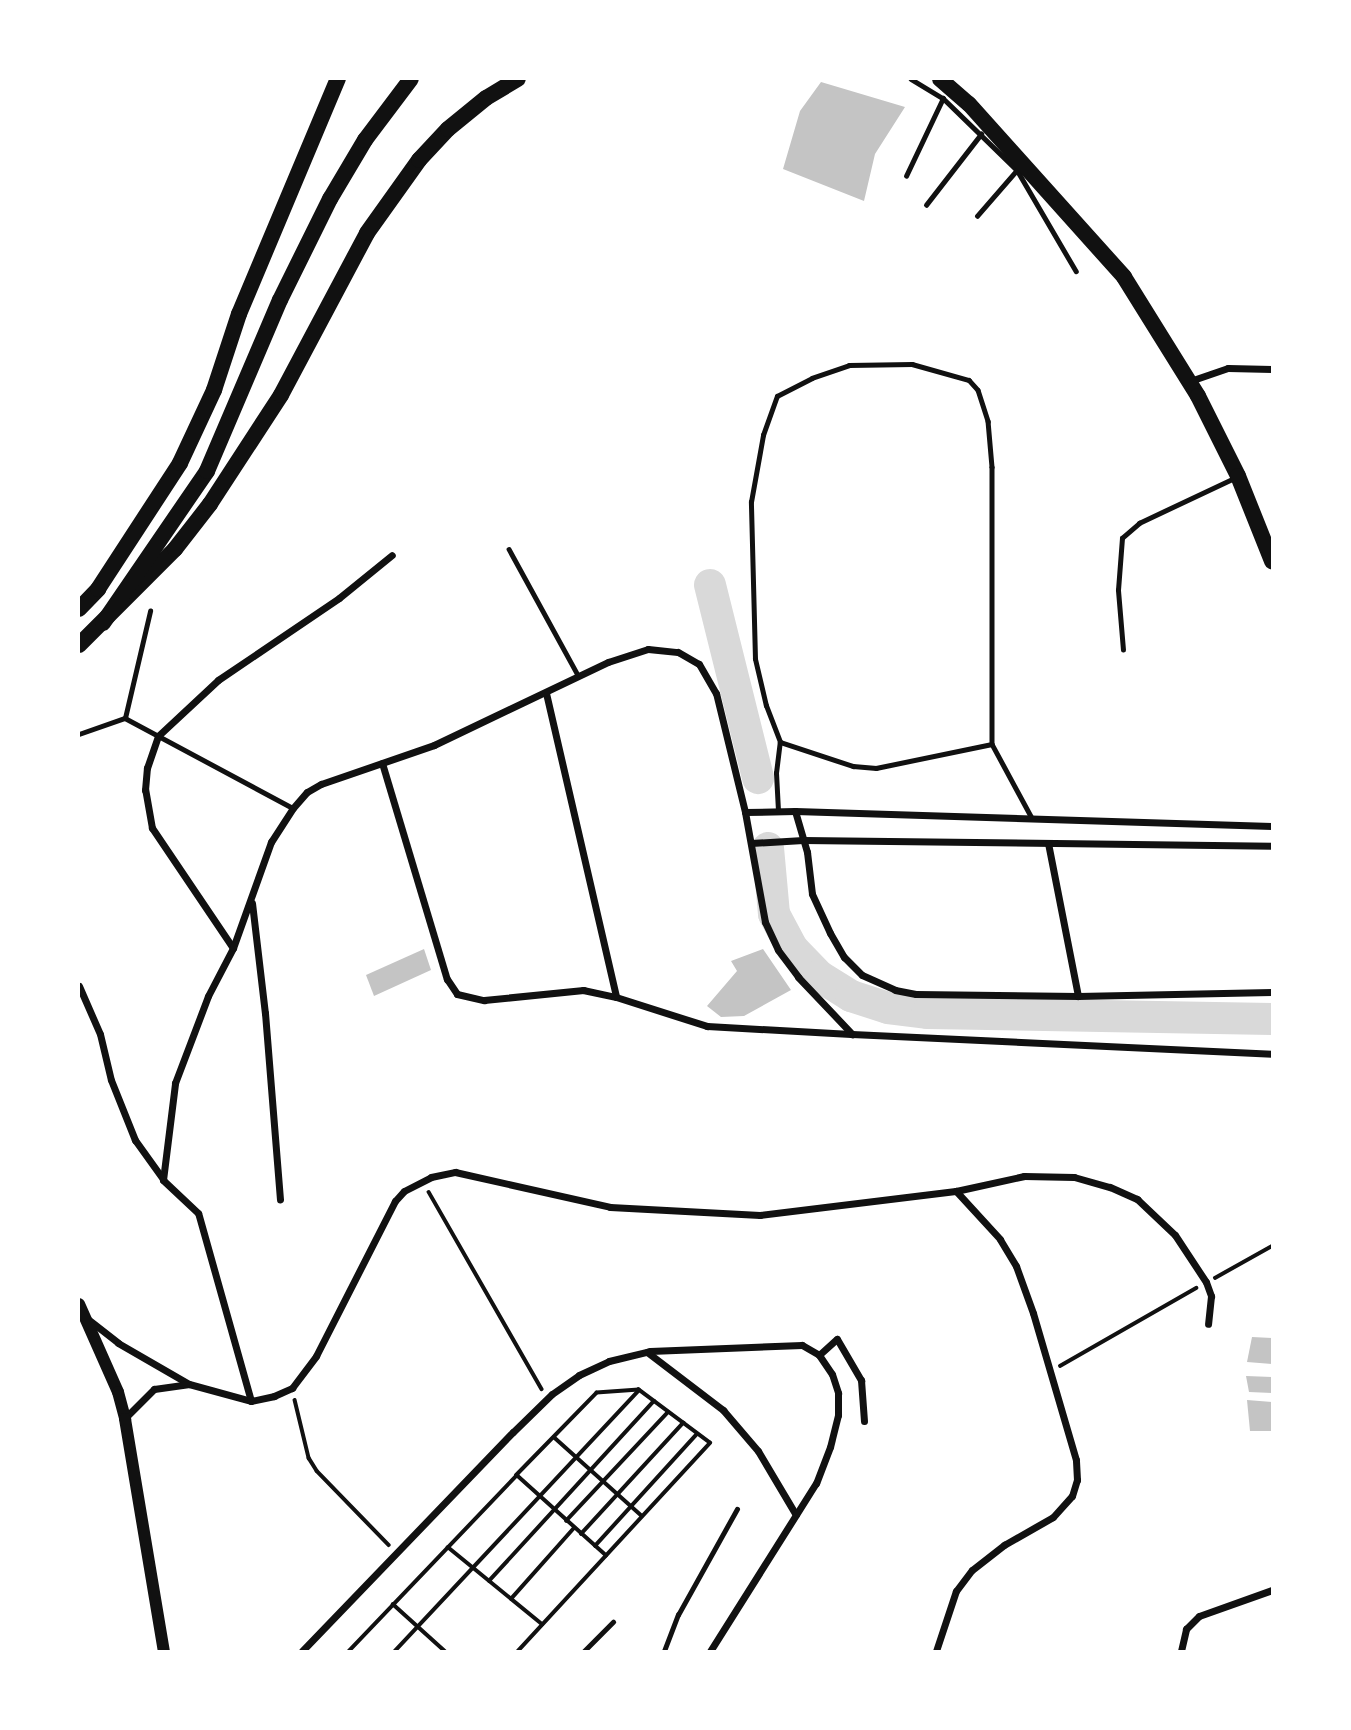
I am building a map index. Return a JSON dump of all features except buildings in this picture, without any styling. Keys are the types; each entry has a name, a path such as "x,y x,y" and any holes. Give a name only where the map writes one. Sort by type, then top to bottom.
{"main road":[{"path":"79,609 98,589 180,463 214,390 239,314 338,79"},
{"path":"103,623 207,471 263,338 330,199 365,140 411,79"},
{"path":"486,98 493,79"},
{"path":"79,645 175,549 210,504 281,395 367,233 419,160 448,129 486,98 518,79"},
{"path":"940,79 969,104 1124,277 1189,381 1238,476 1272,562"}],"street":[{"path":"1189,381 1228,368 1272,369"},
{"path":"233,948 152,828 145,790 147,768 158,736 218,680 339,598 392,555"},
{"path":"163,1180 175,1083 208,996 233,948 271,842 307,792 321,784 434,745 546,693 578,675 648,649 678,652 699,664 716,693 745,812 765,922 778,950 817,999 852,1034"},
{"path":"546,693 616,996"},
{"path":"382,763 447,979 457,993 484,1000 583,990 616,996 707,1026 1272,1054"},
{"path":"745,812 795,811 1272,826"},
{"path":"795,811 812,894 844,957 862,975 895,990 916,994 1078,996 1272,992"},
{"path":"751,843 803,840 1272,846"},
{"path":"1048,843 1078,996"},
{"path":"251,902 265,1013 280,1199"},
{"path":"79,986 100,1034 111,1080 135,1140 163,1180 198,1213 251,1401"},
{"path":"84,1317 118,1343 189,1384 251,1401 292,1388 316,1356 394,1201 422,1181 454,1172 610,1207 760,1215 956,1191 1024,1176 1074,1177 1110,1187 1137,1199 1175,1236 1206,1282 1211,1296 1208,1324"},
{"path":"936,1651 956,1591 972,1570 1004,1545 1053,1517 1072,1496 1077,1480 1076,1460 1033,1313 1016,1266 1000,1239 956,1191"},
{"path":"79,1304 114,1384 125,1419 164,1651"},
{"path":"819,1355 836,1339 861,1380 864,1421"},
{"path":"302,1651 548,1398 579,1375 609,1361 647,1352 802,1345 819,1355 832,1374 838,1393 838,1415 816,1483 710,1651"},
{"path":"647,1352 723,1410 758,1451 796,1515"},
{"path":"125,1419 154,1389 189,1384"},
{"path":"1181,1651 1186,1629 1199,1616 1272,1590"}],"lane":[{"path":"911,79 943,99 1017,170 1076,271"},
{"path":"906,176 943,99"},
{"path":"926,205 981,134"},
{"path":"977,216 1017,170"},
{"path":"778,811 776,773 780,742 766,706 755,659 751,502 763,435 777,396 812,378 849,365 912,364 969,380 978,390 988,421 992,467 992,744 1032,819"},
{"path":"1123,650 1118,590 1122,538 1139,523 1238,476"},
{"path":"509,549 578,675"},
{"path":"125,718 150,611"},
{"path":"79,734 125,718 293,808"},
{"path":"780,742 853,765 876,768 992,744"},
{"path":"664,1651 678,1615 737,1509"},
{"path":"584,1651 613,1622"}],"path":[{"path":"422,1181 548,1398"},
{"path":"1049,1372 1272,1246"},
{"path":"292,1388 309,1458 317,1471 397,1553"},
{"path":"395,1651 574,1456 639,1390"},
{"path":"349,1651 597,1393 639,1390 710,1443 518,1651"},
{"path":"489,1581 654,1401"},
{"path":"566,1521 668,1412"},
{"path":"581,1534 684,1423"},
{"path":"595,1546 698,1433"},
{"path":"554,1437 642,1516"},
{"path":"517,1475 606,1555"},
{"path":"511,1599 574,1528"},
{"path":"448,1547 542,1624"},
{"path":"393,1604 444,1651"}],"waterway":[{"path":"710,585 758,778"},
{"path":"768,848 774,914 792,948 819,976 851,996 888,1008 927,1013 1272,1019"}]}
